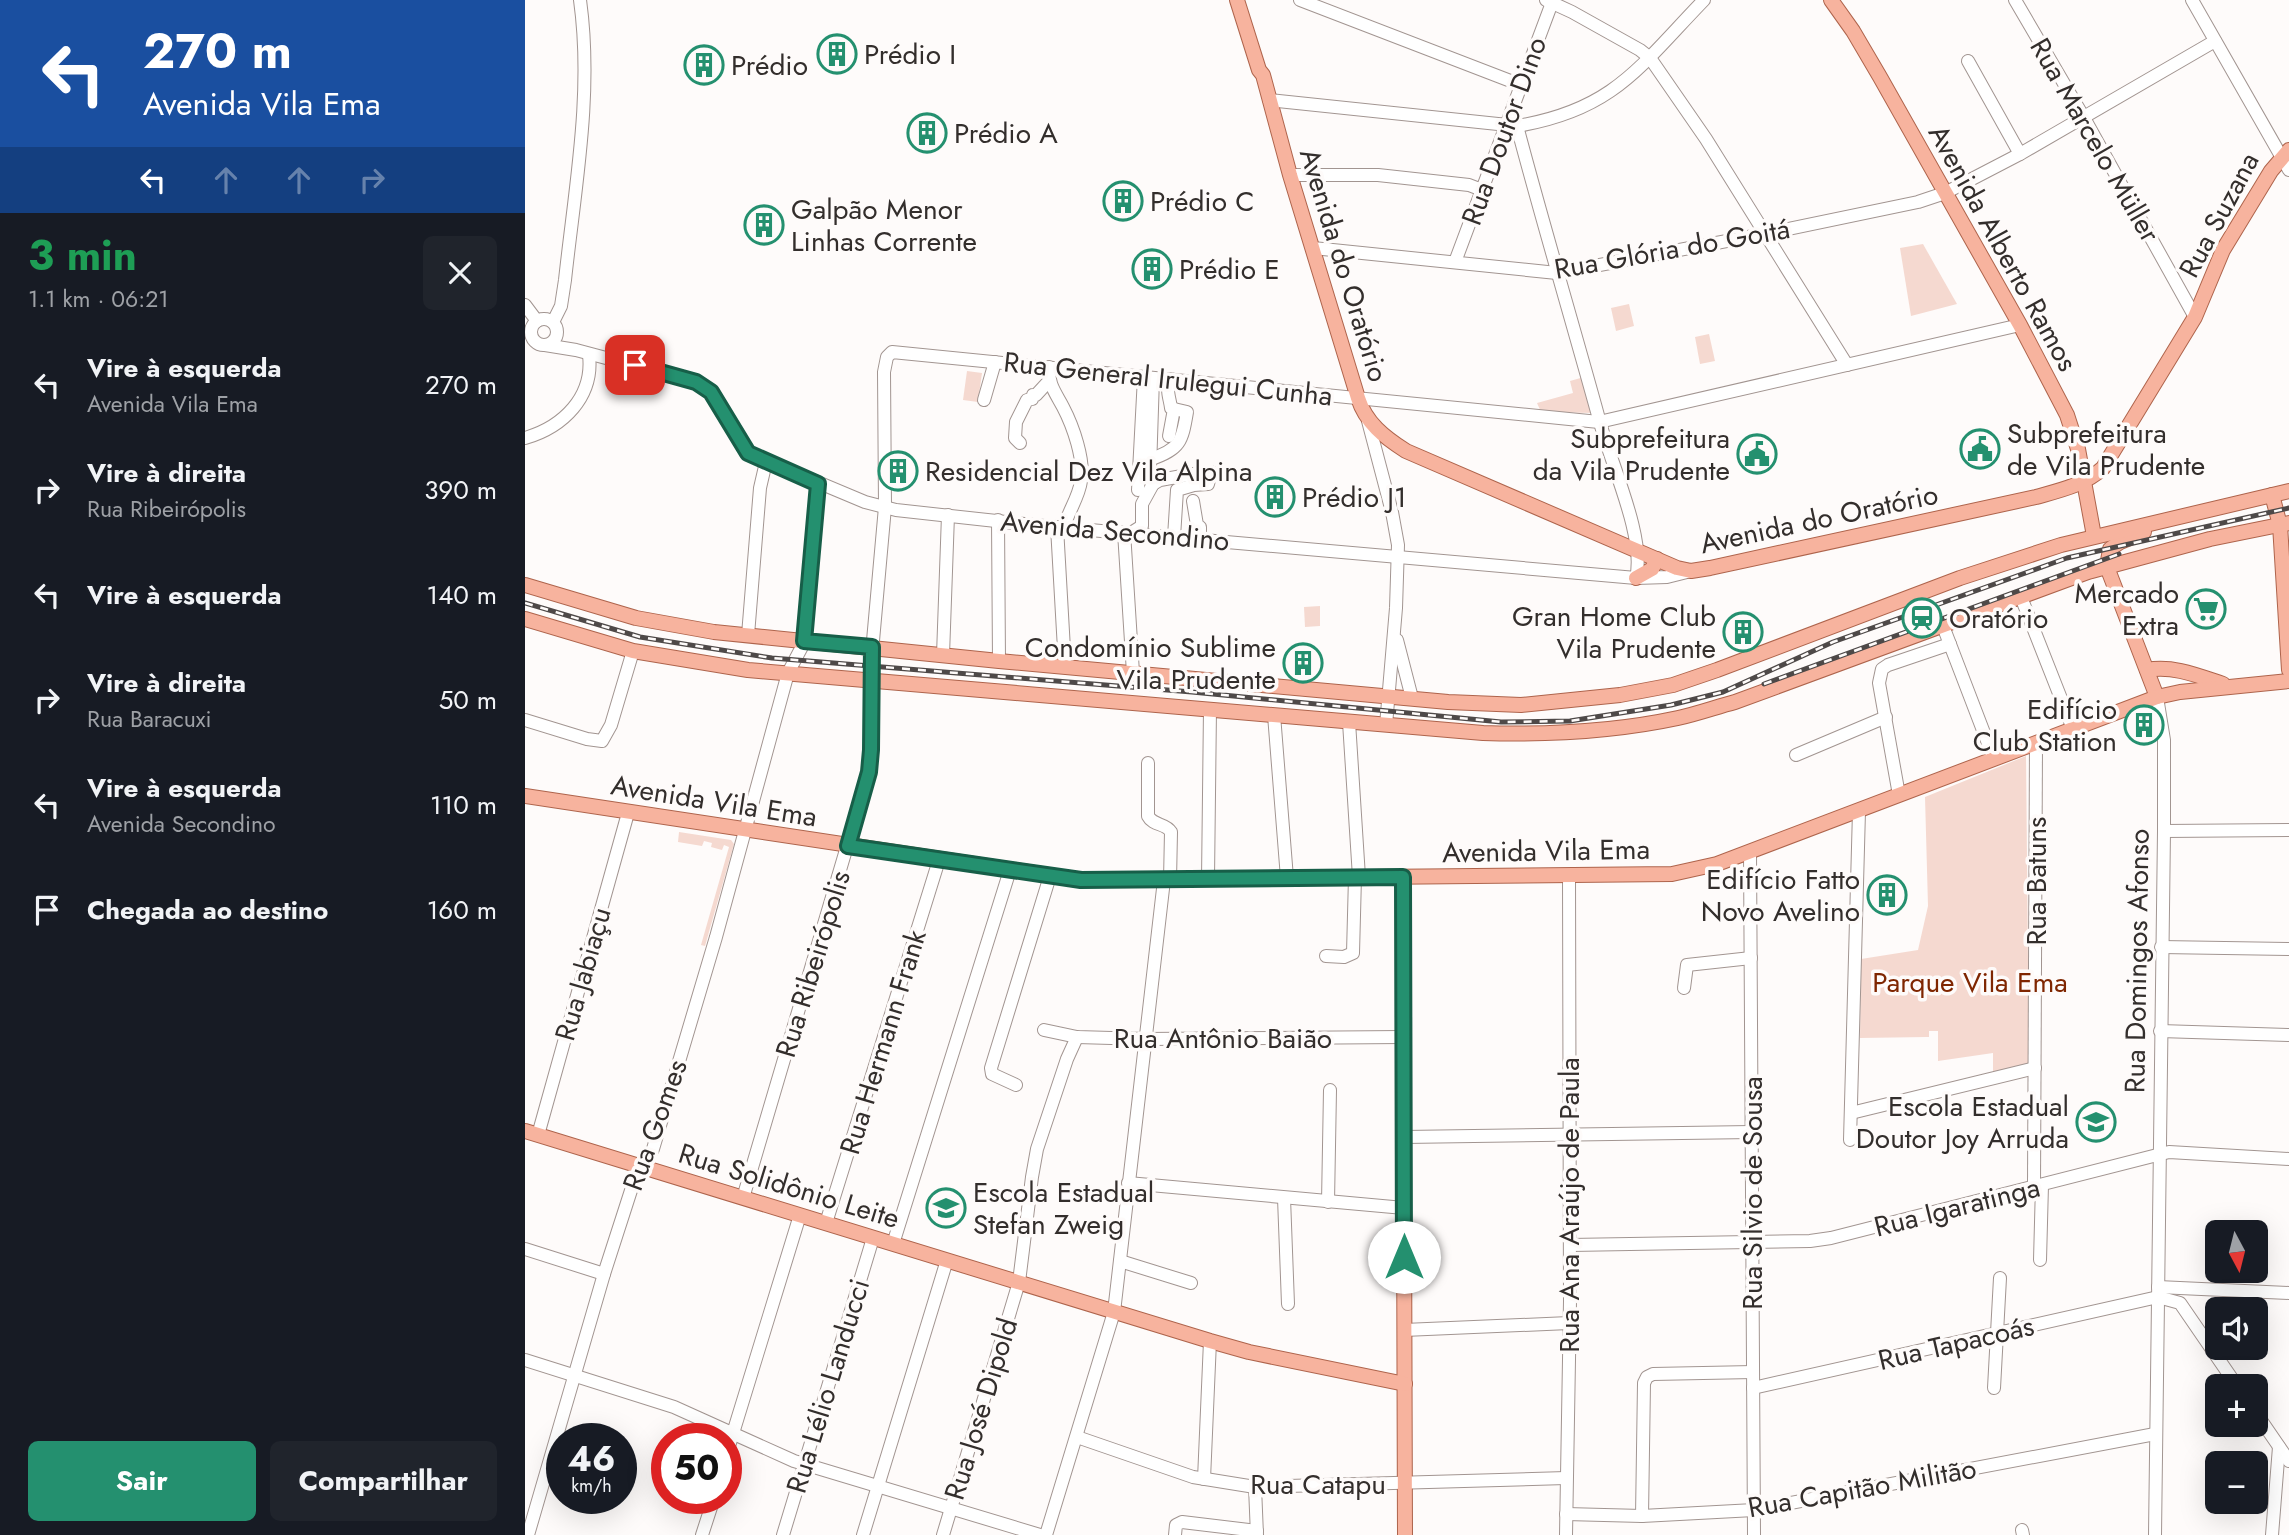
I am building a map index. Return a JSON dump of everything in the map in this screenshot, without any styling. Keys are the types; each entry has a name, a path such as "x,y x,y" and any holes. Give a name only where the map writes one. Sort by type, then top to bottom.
{"main road":[{"name":"Avenida do Oratório","path":"1237,0 1259,70 1263,75"},
{"name":"Avenida do Oratório","path":"1245,0 1290,175 1358,398 1368,421 1406,451 1657,559 1691,571 2023,499 2085,481"},
{"name":"Avenida Alberto Ramos","path":"1831,0 1853,31 2020,325 2067,415 2078,449 2094,536"},
{"name":"Rua Suzana","path":"2085,481 2103,468 2195,317 2223,250 2286,159"},
{"path":"525,585 657,623 748,635 1389,697 1521,705 1621,695 1673,685 1959,578 2094,536 2289,491"},
{"path":"2272,495 2284,524 2289,670"},
{"path":"2107,567 2110,550 2120,542 2201,512"},
{"path":"525,619 662,658 788,673 1483,733 1577,733 1679,718 1735,702 2107,567 2210,538 2284,524"},
{"path":"1636,578 1646,574 1657,559"},
{"name":"Rua Domingos Afonso","path":"2107,567 2157,697"},
{"path":"2147,670 2176,670 2231,686"},
{"name":"Avenida Vila Ema","path":"525,796 1081,880 1680,873 1717,864 2157,697 2180,692 2289,681"},
{"path":"1403,877 1405,1535"},
{"name":"Rua Solidônio Leite","path":"531,1133 1210,1341 1249,1352 1405,1384"}],"street":[{"path":"525,350 553,341 561,306 584,100 586,57 580,0"},
{"path":"1300,0 1521,85"},
{"path":"1269,100 1512,125 1551,120 1590,104 1623,83 1704,0"},
{"name":"Rua Marcelo Müller","path":"2015,0 2195,317"},
{"name":"Rua Suzana","path":"2192,0 2286,159"},
{"path":"1550,1 1650,58 1706,139 1847,365"},
{"name":"Rua Doutor Dino","path":"1455,262 1482,190 1512,125 1521,85 1550,1"},
{"name":"Rua Glória do Goitá","path":"1313,248 1557,273 1918,202 1945,193 2019,154 2215,41"},
{"path":"1968,61 2019,154"},
{"path":"1512,125 1599,422 1626,504 1637,550 1639,567 1636,578"},
{"path":"1290,175 1378,175 1469,185 1482,190"},
{"path":"525,305 534,340 576,350"},
{"path":"531,328 545,319 555,326 576,350"},
{"name":"Rua General Irulegui Cunha","path":"892,352 1599,422 2020,325"},
{"name":"Avenida Secondino","path":"576,350 677,376 705,386 744,448 754,457 865,502 885,507 1060,527 1636,578 1667,577 1691,571"},
{"name":"Rua Ribeirópolis","path":"743,1198 869,772 872,647 885,507 884,372 887,357 892,352"},
{"path":"525,438 554,426 577,406 587,384 589,355"},
{"path":"984,400 995,362"},
{"path":"1049,367 1048,382 1066,415 1077,443 1082,466 1081,482 1060,527 1065,667"},
{"path":"1149,377 1153,484"},
{"path":"1138,490 1149,377"},
{"path":"1151,459 1164,456 1181,439 1187,412 1171,408 1167,386 1171,379"},
{"path":"1020,443 1016,438 1016,422 1027,400 1032,399 1048,382"},
{"path":"1169,436 1174,409"},
{"path":"1368,421 1397,534 1395,630 1386,725"},
{"path":"748,635 760,488 765,462"},
{"path":"1174,537 1177,490 1208,484 1211,471"},
{"path":"1133,673 1128,533 1142,526 1142,504 1153,484 1160,480 1193,474"},
{"path":"804,641 818,484"},
{"path":"1193,501 1197,525 1200,527 1200,540"},
{"path":"943,655 948,515"},
{"path":"998,520 999,661"},
{"path":"2021,597 2073,729"},
{"path":"1943,626 1994,759"},
{"path":"1395,630 1412,698"},
{"name":"Rua Gomes","path":"528,1535 604,1274 635,1178 653,1150 716,937 788,673 804,641"},
{"path":"1899,796 1879,683 1882,670 1950,644"},
{"path":"525,720 602,741 611,725 633,651"},
{"name":"Rua Domingos Afonso","path":"2155,1535 2164,831 2164,740 2157,697"},
{"path":"1208,879 1210,709"},
{"path":"1274,715 1287,878"},
{"path":"1796,755 1886,717"},
{"path":"1326,956 1344,957 1353,953 1357,877 1349,722"},
{"name":"Rua Batuns","path":"2036,743 2035,1068 2040,1260"},
{"path":"1046,1535 1114,1312 1171,832 1148,817 1148,764"},
{"path":"1850,1140 1859,811"},
{"name":"Rua Jabiaçu","path":"531,1133 628,813"},
{"path":"2164,831 2289,830"},
{"name":"Rua Silvio de Sousa","path":"1749,852 1754,1535"},
{"name":"Rua Hermann Frank","path":"826,1223 939,860"},
{"path":"893,1244 1010,870"},
{"name":"Rua Ana Araújo de Paula","path":"1566,1535 1570,1245 1569,875"},
{"path":"1016,1085 992,1074 991,1068 1050,876"},
{"path":"2161,947 2289,949"},
{"path":"1684,988 1686,965 1751,958"},
{"name":"Rua Antônio Baião","path":"1044,1030 1077,1037 1146,1039 1403,1037"},
{"path":"2160,1031 2289,1035"},
{"name":"Rua José Dipold","path":"943,1535 1019,1282 1034,1162 1067,1059 1077,1037"},
{"path":"1851,1113 2035,1068"},
{"path":"1328,1202 1330,1090"},
{"path":"1404,1137 1752,1132"},
{"name":"Rua Igaratinga","path":"1570,1245 1810,1241 1831,1238 2159,1154 2179,1152 2289,1159"},
{"path":"1128,1183 1404,1208"},
{"path":"1284,1198 1288,1304"},
{"path":"736,1423 800,1215"},
{"name":"Rua Lélio Landucci","path":"783,1535 873,1238"},
{"path":"525,1249 604,1274"},
{"path":"863,1535 947,1260"},
{"path":"1120,1262 1191,1283"},
{"path":"1994,1388 2000,1278"},
{"path":"2158,1292 2180,1303 2229,1374"},
{"name":"Rua Tapacoás","path":"1753,1388 1997,1334 2158,1292 2289,1293"},
{"path":"1405,1330 1569,1323"},
{"path":"1204,1479 1210,1341"},
{"path":"525,1360 674,1407 709,1423"},
{"path":"1643,1516 1644,1383 1647,1377 1653,1374 1753,1372"},
{"path":"2268,1431 2289,1461"},
{"name":"Rua Capitão Militão","path":"1566,1514 1643,1516 1754,1510 2155,1434"},
{"name":"Rua Catapu","path":"1077,1437 1150,1464 1204,1479 1255,1487 1566,1478"},
{"path":"742,1438 804,1465 1039,1535"},
{"path":"2272,1535 2279,1447"},
{"path":"1175,1535 1176,1525 1182,1522 1257,1533 1255,1487"},
{"path":"702,1535 708,1514"}],"green space":[{"path":"1923,244 1957,304 1911,316 1900,248"},
{"path":"1629,304 1634,326 1616,331 1611,308"},
{"path":"1709,334 1715,361 1700,364 1695,337"},
{"path":"967,371 982,373 978,402 963,400"},
{"path":"1584,377 1595,413 1541,412 1537,403 1573,393 1570,381"},
{"path":"1320,606 1320,626 1305,627 1304,607"},
{"name":"Parque Vila Ema","path":"2026,756 2029,1063 1993,1072 1993,1053 1938,1061 1938,1031 1929,1031 1929,1037 1860,1038 1861,959 1918,950 1928,906 1925,797"},
{"path":"679,832 731,840 734,844 705,946 701,945 729,847 724,845 722,850 711,847 712,843 704,841 702,846 678,842"}],"railway":[{"path":"525,603 640,637 772,658 1192,692 1501,722 1570,721 1671,705 1723,692 1833,642 2067,558 2289,508"},
{"path":"1764,684 2119,554"}],"place":[{"name":"Prédio I","path":"837,54"},
{"name":"Prédio","path":"704,65"},
{"name":"Prédio A","path":"927,133"},
{"name":"Prédio C","path":"1123,201"},
{"name":"Galpão Menor Linhas Corrente","path":"764,225"},
{"name":"Prédio E","path":"1152,269"},
{"name":"Subprefeitura de Vila Prudente","path":"1980,449"},
{"name":"Subprefeitura da Vila Prudente","path":"1757,454"},
{"name":"Residencial Dez Vila Alpina","path":"898,471"},
{"name":"Prédio J1","path":"1275,497"},
{"name":"Mercado Extra","path":"2206,609"},
{"name":"Oratório","path":"1922,618"},
{"name":"Gran Home Club Vila Prudente","path":"1743,632"},
{"name":"Condomínio Sublime Vila Prudente","path":"1303,663"},
{"name":"Edifício Club Station","path":"2144,725"},
{"name":"Edifício Fatto Novo Avelino","path":"1887,895"},
{"name":"Escola Estadual Doutor Joy Arruda","path":"2096,1122"},
{"name":"Escola Estadual Stefan Zweig","path":"946,1208"}],"route":[{"path":"635,365 705,386 748,453 818,484 804,641 872,647 869,772 848,846 1081,880 1403,877 1404,1257"}]}
